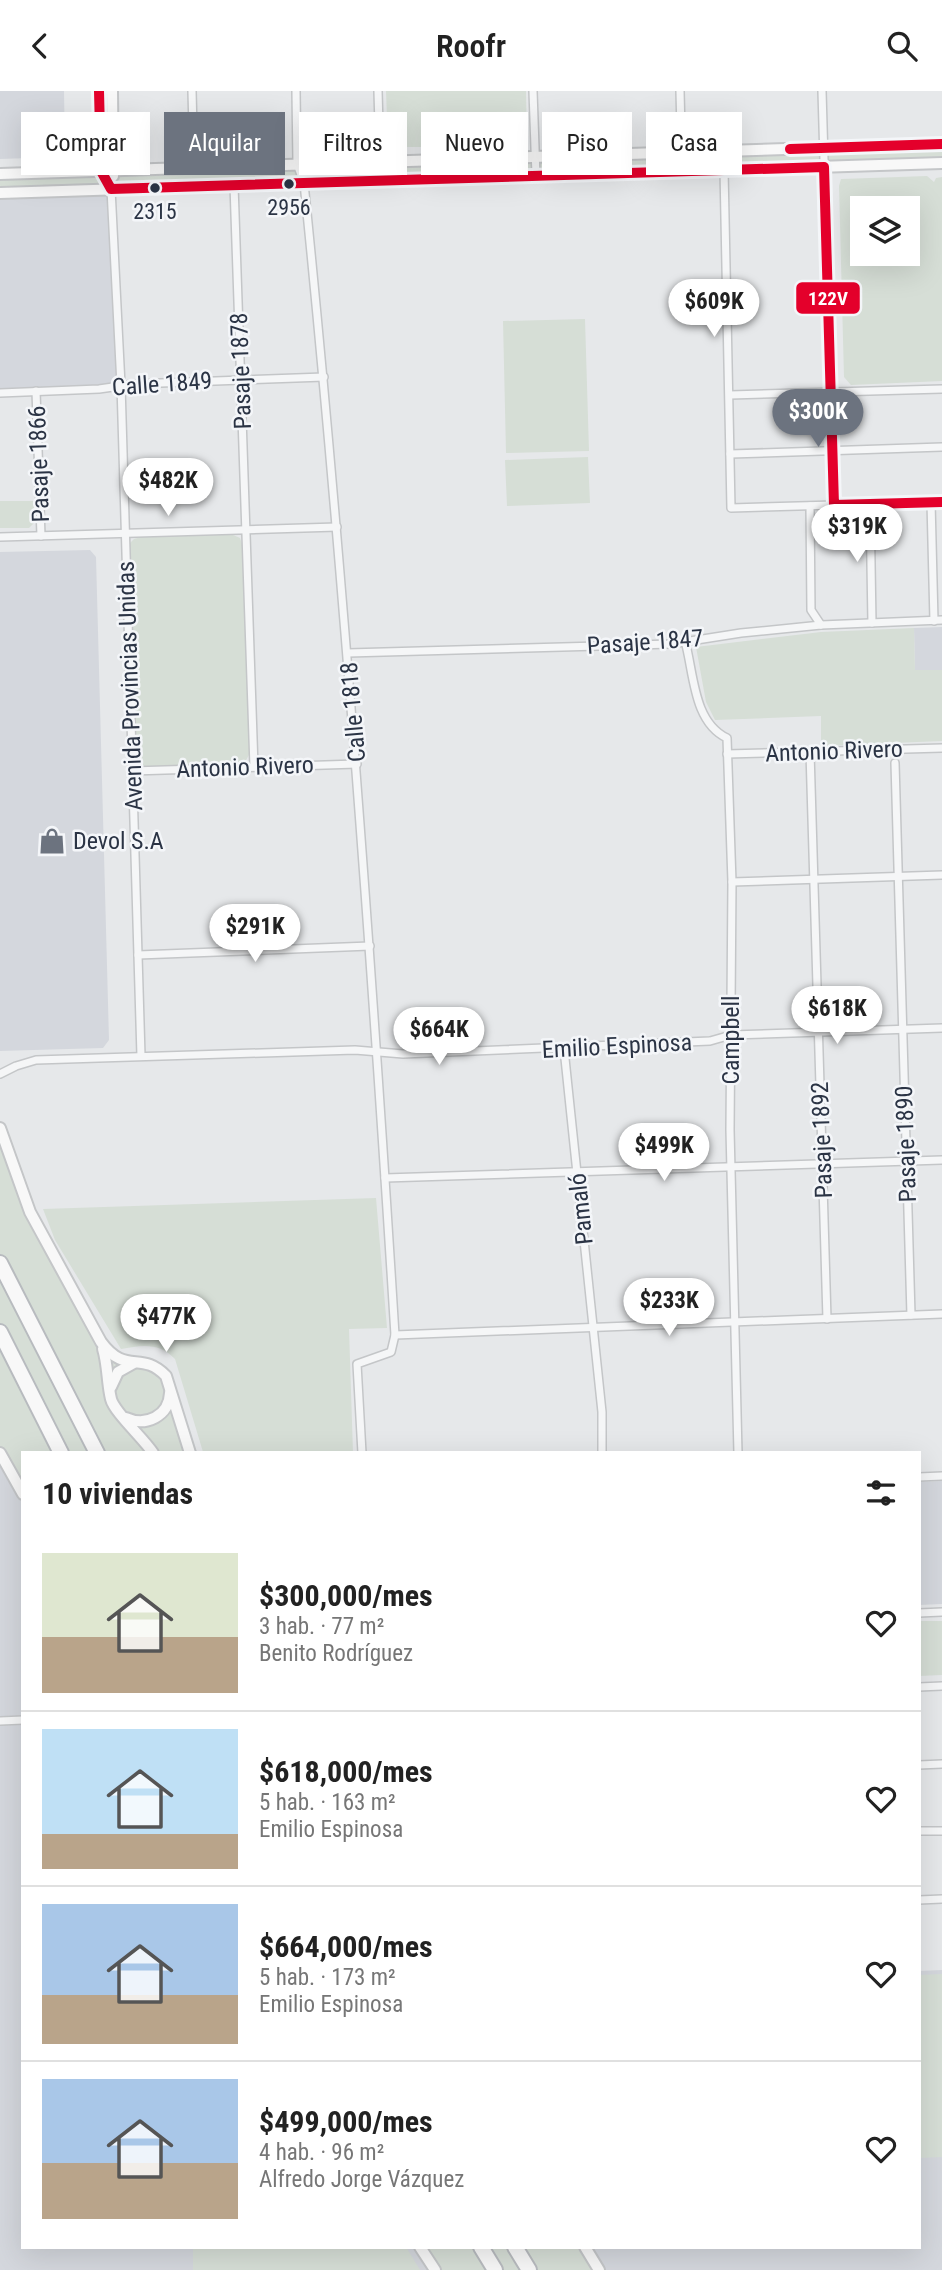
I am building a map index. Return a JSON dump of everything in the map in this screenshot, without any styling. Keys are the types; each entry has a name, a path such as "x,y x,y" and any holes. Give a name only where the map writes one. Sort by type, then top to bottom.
{"highway":[{"path":"0,1263 96,1451"},
{"path":"0,1332 60,1451"},
{"path":"482,2249 495,2270"},
{"path":"516,2249 529,2270"}],"main road":[{"name":"Avenida Provincias Unidas","path":"99,91 100,112"},
{"name":"Avenida Provincias Unidas","path":"112,91 113,112"},
{"path":"742,150 942,144"},
{"path":"407,161 646,153"},
{"path":"742,169 942,163"},
{"path":"285,164 297,164"},
{"path":"0,193 646,172"},
{"path":"0,174 21,173"},
{"name":"Avenida Provincias Unidas","path":"104,175 111,189"},
{"name":"Avenida Provincias Unidas","path":"111,189 113,175"},
{"path":"0,1128 30,1212 101,1342 118,1360 146,1363 157,1367 166,1375 189,1451"},
{"path":"101,1342 115,1409 151,1451"},
{"path":"111,1388 118,1372 134,1363"},
{"path":"123,1416 146,1422 157,1417 170,1398 170,1387"},
{"path":"0,1453 21,1490"},
{"path":"421,2249 435,2270"},
{"path":"586,2249 600,2270"}],"street":[{"path":"192,91 193,112"},
{"name":"Calle 1818","path":"296,91 297,164 304,183 324,377 357,764 395,1335"},
{"path":"378,91 379,112"},
{"path":"533,91 536,176"},
{"path":"680,91 680,112"},
{"path":"822,91 834,505"},
{"path":"724,175 731,508 942,502"},
{"name":"Pasaje 1878","path":"234,185 254,767"},
{"name":"Avenida Provincias Unidas","path":"111,189 121,385 141,1056"},
{"name":"Calle 1849","path":"0,393 324,377"},
{"path":"730,395 942,389"},
{"name":"Pasaje 1866","path":"36,391 41,536"},
{"path":"730,454 942,447"},
{"path":"930,502 938,621"},
{"path":"870,504 873,623"},
{"path":"810,506 811,610 821,625"},
{"path":"0,537 337,527"},
{"name":"Pasaje 1847","path":"348,653 657,644 821,625 938,621"},
{"name":"Campbell","path":"685,641 701,712 715,732 727,738 732,882 731,1167 738,1451"},
{"name":"Antonio Rivero","path":"727,754 942,748"},
{"name":"Pasaje 1892","path":"810,752 827,1318"},
{"name":"Pasaje 1890","path":"895,763 911,1315"},
{"name":"Antonio Rivero","path":"132,771 357,764"},
{"path":"732,882 942,875"},
{"path":"138,955 370,946"},
{"name":"Emilio Espinosa","path":"0,1074 36,1060 355,1050 403,1055 710,1041 731,1035 942,1028"},
{"name":"Pamaló","path":"564,1049 602,1412 602,1451"},
{"path":"385,1178 942,1160"},
{"path":"362,1451 357,1364 391,1352 395,1335 942,1314"},
{"path":"921,1477 942,1476"},
{"path":"921,1613 942,1612"},
{"path":"921,1687 942,1686"},
{"path":"0,1721 21,1720"},
{"path":"921,1765 942,1764"},
{"path":"921,1832 942,1831"},
{"path":"921,1900 942,1899"}],"shaded area":[{"path":"0,91 64,91 64,112 21,112 21,158 0,159"},
{"path":"386,91 526,91 526,112 421,112 421,147 407,147 407,112 387,112"},
{"path":"942,144 942,163 742,169 742,150"},
{"path":"646,153 646,172 632,173 632,154"},
{"path":"528,157 542,157 542,175 565,175 0,193 0,174 150,175 150,169 164,169 164,175 285,175 285,165 299,164 299,175 407,175 407,161 421,161 421,175 528,175"},
{"path":"927,176 934,182 936,178 942,177 942,381 851,385 844,377 839,186 841,179"},
{"path":"111,189 121,385 0,393 0,193"},
{"path":"585,319 589,451 506,453 503,321"},
{"path":"588,457 590,503 507,506 505,460"},
{"path":"0,501 35,501 36,521 29,528 0,528"},
{"path":"231,534 240,538 242,544 250,753 244,764 240,765 142,767 137,760 130,543 141,537"},
{"name":"Devol S.A","path":"90,550 96,557 109,1040 103,1048 0,1051 0,552"},
{"path":"942,627 942,670 915,671 914,628"},
{"path":"914,628 915,670 942,670 942,741 821,746 821,716 715,720 706,702 696,647 821,632"},
{"path":"0,1128 30,1212 110,1354 157,1367 190,1451 21,1451 21,1490 0,1453"},
{"path":"376,1198 387,1328 349,1329 353,1451 203,1451 175,1359 156,1347 121,1349 55,1240 43,1209"},
{"path":"0,1453 21,1490 21,2249 421,2249 435,2270 0,2270"},
{"path":"942,1481 942,1604 921,1605 921,1482"},
{"path":"921,1621 942,1621 942,1675 921,1676"},
{"path":"942,1970 942,2270 599,2270 586,2249 921,2249 921,1971"},
{"path":"942,1974 942,2157 921,2158 921,1975"},
{"path":"193,2249 407,2249 420,2270 193,2270"},
{"path":"421,2249 586,2249 599,2270 435,2270"}],"transit line":[{"name":"122V","path":"99,91 101,171 111,189 824,167 834,505 942,502"},
{"name":"122V","path":"790,149 942,144"}],"place":[{"name":"2956","path":"289,184"},
{"name":"2315","path":"155,188"},
{"name":"Devol S.A","path":"52,841"}]}
